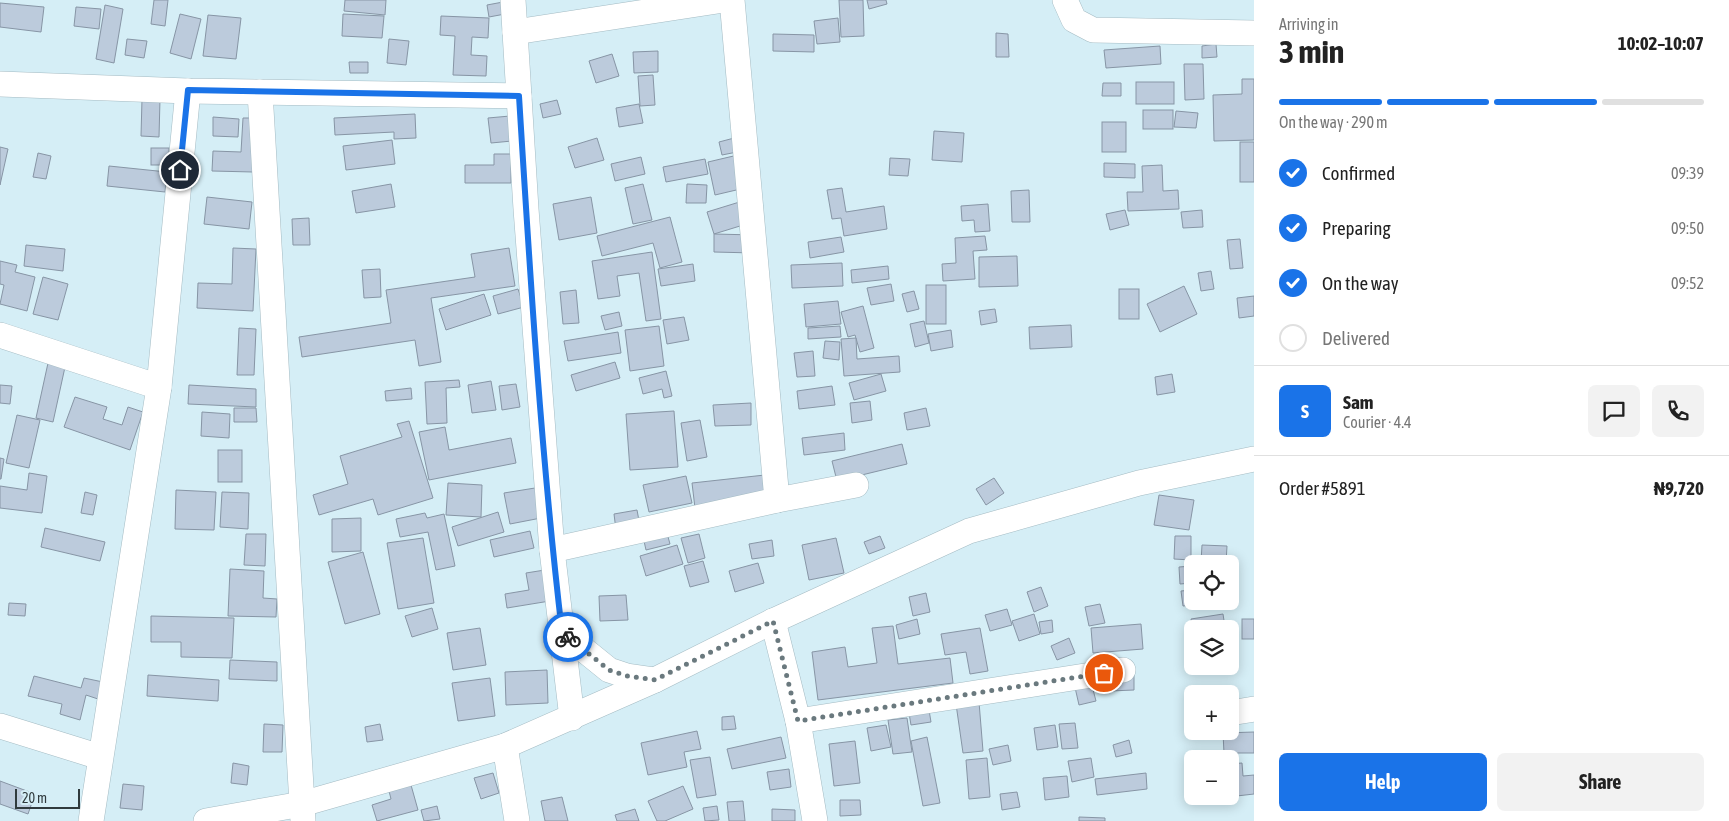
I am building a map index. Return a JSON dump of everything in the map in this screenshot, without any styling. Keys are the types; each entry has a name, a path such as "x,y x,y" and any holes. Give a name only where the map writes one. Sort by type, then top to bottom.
{"street":[{"path":"513,0 526,209 552,550 572,718"},
{"path":"515,32 724,0"},
{"path":"732,0 777,500"},
{"path":"1065,0 1074,20 1093,30 1254,33"},
{"path":"0,84 260,92 519,96"},
{"path":"91,821 159,387 188,90"},
{"path":"260,92 302,813"},
{"path":"0,335 159,387"},
{"path":"206,821 302,813 505,746 655,680 773,621 969,531 1139,482 1254,459"},
{"path":"552,550 777,500 856,485"},
{"path":"773,621 798,721 815,821"},
{"path":"562,632 609,670 627,676 655,680"},
{"path":"798,721 1122,670"},
{"path":"1239,712 1254,709"},
{"path":"0,726 100,757"},
{"path":"505,746 517,821"}],"building":[{"path":"154,0 168,0 165,26 151,24"},
{"path":"345,0 386,0 385,15 344,11"},
{"path":"839,0 863,0 864,36 841,37"},
{"path":"867,0 886,0 887,4 869,9"},
{"path":"503,2 505,14 489,17 487,5"},
{"path":"0,3 44,7 41,32 0,27"},
{"path":"105,5 123,9 114,63 96,59"},
{"path":"76,7 101,9 99,29 74,26"},
{"path":"180,14 201,19 191,59 170,53"},
{"path":"343,14 384,16 382,38 342,36"},
{"path":"208,15 241,18 236,59 203,56"},
{"path":"441,16 489,18 488,38 472,37 471,55 487,56 486,76 453,75 455,36 440,35"},
{"path":"838,18 840,42 817,44 814,21"},
{"path":"996,33 1008,34 1009,57 996,57"},
{"path":"773,34 814,35 814,52 773,51"},
{"path":"127,39 147,41 144,58 125,55"},
{"path":"389,39 409,41 406,65 387,63"},
{"path":"1216,44 1217,57 1202,58 1202,46"},
{"path":"1160,46 1161,64 1106,68 1104,50"},
{"path":"658,51 658,72 634,73 633,52"},
{"path":"612,54 619,76 596,83 589,61"},
{"path":"349,62 368,62 368,73 350,73"},
{"path":"1184,64 1203,64 1204,99 1185,100"},
{"path":"653,75 655,105 640,106 638,76"},
{"path":"1242,79 1254,79 1254,140 1214,141 1213,95 1242,94"},
{"path":"1136,82 1174,82 1174,104 1136,104"},
{"path":"1103,83 1121,83 1121,96 1102,96"},
{"path":"142,99 160,99 159,137 141,136"},
{"path":"557,100 561,114 543,118 540,104"},
{"path":"639,104 643,123 619,127 616,108"},
{"path":"1143,110 1173,110 1173,129 1143,129"},
{"path":"1176,111 1198,113 1196,128 1174,127"},
{"path":"415,114 416,138 394,139 394,132 335,135 334,118"},
{"path":"510,116 512,141 491,143 488,118"},
{"path":"213,117 239,119 238,137 213,136"},
{"path":"243,118 255,118 253,172 212,171 213,151 241,152"},
{"path":"1102,122 1126,122 1126,152 1102,152"},
{"path":"934,131 964,133 962,162 932,160"},
{"path":"738,137 742,151 722,155 719,142"},
{"path":"597,138 604,160 575,168 568,147"},
{"path":"392,140 395,164 346,170 343,146"},
{"path":"1240,142 1254,142 1254,182 1240,182"},
{"path":"0,147 8,149 0,185"},
{"path":"151,148 169,148 169,165 151,165"},
{"path":"38,153 51,156 46,179 33,177"},
{"path":"494,154 511,154 511,183 465,183 465,165 494,165"},
{"path":"742,154 749,187 715,195 708,162"},
{"path":"641,157 645,174 615,181 611,164"},
{"path":"890,158 910,159 908,176 889,175"},
{"path":"705,159 708,174 666,182 663,167"},
{"path":"1104,163 1135,164 1135,178 1104,177"},
{"path":"1162,165 1163,191 1178,190 1179,209 1128,211 1127,192 1143,192 1142,166"},
{"path":"109,166 167,172 165,192 107,186"},
{"path":"391,184 395,207 356,213 352,191"},
{"path":"643,184 652,220 633,224 625,188"},
{"path":"687,184 707,185 706,203 686,203"},
{"path":"842,188 846,212 884,206 887,229 844,236 841,218 832,219 827,190"},
{"path":"1029,190 1030,222 1012,222 1011,191"},
{"path":"207,197 252,202 249,229 204,224"},
{"path":"591,197 597,233 559,240 553,204"},
{"path":"746,200 753,222 714,234 707,212"},
{"path":"988,204 990,231 975,232 974,220 962,221 961,206"},
{"path":"1125,210 1129,225 1110,230 1106,214"},
{"path":"1202,210 1203,227 1183,228 1181,212"},
{"path":"670,217 682,262 660,268 653,243 602,256 597,236"},
{"path":"309,218 310,245 293,245 292,219"},
{"path":"714,234 755,235 754,253 714,252"},
{"path":"985,236 987,250 973,251 975,279 943,281 942,264 956,263 955,238"},
{"path":"841,237 844,252 810,258 808,242"},
{"path":"1240,239 1243,268 1230,269 1227,240"},
{"path":"26,245 65,249 63,271 24,266"},
{"path":"233,248 256,249 253,311 197,308 198,283 232,284"},
{"path":"509,248 515,286 431,298 441,362 419,366 415,340 302,357 299,337 391,323 386,290 475,277 471,254"},
{"path":"652,252 661,319 646,321 639,273 617,276 620,296 598,299 592,261"},
{"path":"1017,256 1018,286 979,287 979,257"},
{"path":"0,261 17,265 15,272 35,277 27,311 0,304 4,285 0,284"},
{"path":"842,263 843,286 792,288 791,265"},
{"path":"693,264 695,281 661,286 658,269"},
{"path":"888,266 889,279 852,283 851,270"},
{"path":"380,269 381,297 364,298 362,270"},
{"path":"1211,271 1214,289 1201,291 1198,273"},
{"path":"43,277 68,284 58,320 33,314"},
{"path":"891,284 894,301 871,305 867,288"},
{"path":"926,285 946,285 946,324 926,324"},
{"path":"1184,286 1197,314 1160,332 1147,304"},
{"path":"518,289 524,307 498,314 493,296"},
{"path":"1119,289 1139,289 1139,319 1119,319"},
{"path":"576,290 579,323 563,324 560,292"},
{"path":"914,291 919,309 907,312 902,294"},
{"path":"484,294 491,315 446,330 439,309"},
{"path":"1254,296 1254,316 1239,318 1237,298"},
{"path":"838,301 841,324 806,327 804,304"},
{"path":"863,306 874,348 860,352 855,335 848,337 841,312"},
{"path":"995,309 997,322 981,325 979,311"},
{"path":"619,312 622,326 605,330 601,316"},
{"path":"684,317 689,340 667,344 663,320"},
{"path":"924,321 929,343 915,347 910,324"},
{"path":"1071,325 1072,347 1030,349 1029,327"},
{"path":"659,326 664,366 630,371 625,330"},
{"path":"840,326 841,337 808,339 808,328"},
{"path":"239,328 256,329 254,375 237,375"},
{"path":"951,330 953,347 931,351 928,334"},
{"path":"618,332 621,353 568,361 564,341"},
{"path":"856,338 857,359 899,356 900,372 844,376 841,339"},
{"path":"825,341 840,342 839,360 823,358"},
{"path":"813,351 815,376 797,377 794,353"},
{"path":"615,362 620,378 576,391 571,375"},
{"path":"48,363 65,367 53,422 36,418"},
{"path":"666,371 672,396 664,398 662,389 643,394 639,378"},
{"path":"881,374 886,391 854,400 849,383"},
{"path":"1172,374 1175,392 1157,395 1155,377"},
{"path":"459,380 460,387 446,388 447,423 427,424 425,382"},
{"path":"491,381 496,410 472,413 468,385"},
{"path":"516,384 520,407 502,410 499,386"},
{"path":"0,385 12,386 10,404 0,403"},
{"path":"189,385 256,389 256,407 188,404"},
{"path":"832,386 835,405 799,409 797,391"},
{"path":"411,388 412,399 386,401 385,391"},
{"path":"75,397 107,407 103,419 122,425 128,407 143,412 130,450 64,427"},
{"path":"870,401 872,420 852,423 850,403"},
{"path":"751,403 751,425 715,426 713,405"},
{"path":"234,408 256,408 257,422 234,422"},
{"path":"926,408 930,426 907,430 904,413"},
{"path":"674,411 678,467 630,470 626,414"},
{"path":"202,412 230,414 229,438 201,436"},
{"path":"17,415 40,420 29,468 6,463"},
{"path":"700,420 707,457 687,461 681,423"},
{"path":"409,421 433,498 378,515 373,499 319,515 313,495 348,484 340,456 402,437 397,424"},
{"path":"445,427 449,450 511,438 516,463 429,480 419,432"},
{"path":"844,433 845,450 804,455 802,438"},
{"path":"902,444 907,464 837,481 832,461"},
{"path":"218,450 242,450 242,482 218,482"},
{"path":"0,458 4,459 1,479 0,479"},
{"path":"29,473 47,476 42,513 0,508 0,486 27,490"},
{"path":"774,474 777,499 695,508 692,483"},
{"path":"686,476 692,503 649,512 643,485"},
{"path":"994,478 1004,493 986,505 976,489"},
{"path":"448,483 482,485 481,517 446,515"},
{"path":"535,488 541,518 510,524 504,493"},
{"path":"176,490 216,492 214,530 175,529"},
{"path":"85,492 97,495 93,515 81,513"},
{"path":"222,492 249,493 248,529 220,527"},
{"path":"1159,495 1194,500 1189,530 1154,525"},
{"path":"637,510 640,526 616,530 614,514"},
{"path":"498,512 504,532 458,546 452,527"},
{"path":"425,513 427,518 444,514 455,566 436,570 428,532 400,537 396,519"},
{"path":"361,518 361,551 332,552 332,519"},
{"path":"665,526 670,544 646,550 642,532"},
{"path":"45,528 105,542 100,561 41,547"},
{"path":"530,531 534,548 494,557 490,540"},
{"path":"246,534 266,534 265,566 244,565"},
{"path":"699,534 705,558 688,563 681,538"},
{"path":"880,536 885,548 869,554 864,542"},
{"path":"1175,536 1191,536 1191,555 1184,555 1184,560 1174,559"},
{"path":"423,538 434,603 398,609 387,543"},
{"path":"836,538 844,573 809,580 802,545"},
{"path":"772,540 774,556 752,559 749,544"},
{"path":"677,545 683,564 646,576 640,556"},
{"path":"1202,545 1227,546 1226,555 1201,555"},
{"path":"363,552 380,614 345,624 328,562"},
{"path":"703,561 709,582 690,587 684,566"},
{"path":"758,563 764,583 735,592 729,571"},
{"path":"1179,567 1184,567 1184,584 1180,584"},
{"path":"230,569 264,571 263,598 277,599 276,617 228,616"},
{"path":"551,569 556,600 507,608 505,594 529,590 526,573"},
{"path":"1041,587 1048,606 1034,612 1027,592"},
{"path":"1181,591 1184,591 1184,606 1183,606"},
{"path":"926,593 930,612 913,616 909,597"},
{"path":"626,595 628,620 600,621 599,596"},
{"path":"9,603 26,604 25,616 8,615"},
{"path":"1100,604 1105,623 1089,626 1085,607"},
{"path":"432,608 438,629 412,637 405,616"},
{"path":"1007,609 1012,625 990,631 985,615"},
{"path":"1034,614 1040,634 1019,641 1012,621"},
{"path":"1223,614 1224,620 1191,620"},
{"path":"151,616 234,618 232,658 181,657 181,642 151,642"},
{"path":"917,619 920,634 899,639 896,625"},
{"path":"1242,619 1254,619 1254,639 1242,639"},
{"path":"1052,620 1053,632 1041,634 1039,622"},
{"path":"1141,624 1143,649 1093,653 1091,628"},
{"path":"893,626 898,664 950,658 953,683 818,700 812,652 845,647 848,667 877,663 872,628"},
{"path":"480,628 486,665 453,670 447,633"},
{"path":"980,628 988,671 970,674 966,652 945,655 941,634"},
{"path":"1069,638 1075,653 1057,660 1051,646"},
{"path":"230,660 277,662 277,681 229,679"},
{"path":"547,670 548,703 506,705 505,672"},
{"path":"1134,673 1134,690 1110,691 1109,674"},
{"path":"148,675 219,680 218,701 147,696"},
{"path":"34,676 81,688 84,678 103,682 98,699 86,695 80,720 60,714 62,704 28,696"},
{"path":"490,678 495,716 458,721 452,683"},
{"path":"1090,678 1096,701 1079,705 1074,683"},
{"path":"979,702 983,751 963,753 956,704"},
{"path":"929,710 931,722 911,725 909,713"},
{"path":"734,716 736,729 722,730 722,717"},
{"path":"907,718 912,752 893,754 888,720"},
{"path":"1075,723 1078,748 1062,749 1059,724"},
{"path":"264,724 283,725 282,752 263,752"},
{"path":"380,724 383,740 367,742 365,727"},
{"path":"886,725 891,747 871,751 867,728"},
{"path":"1055,725 1058,747 1037,750 1034,728"},
{"path":"697,731 701,749 684,752 687,767 648,775 641,743"},
{"path":"1239,732 1254,732 1254,753 1239,753 1239,750 1224,750 1223,740 1239,740"},
{"path":"781,737 786,758 732,769 727,749"},
{"path":"927,737 940,803 923,806 911,741"},
{"path":"1129,740 1132,753 1116,757 1113,745"},
{"path":"855,741 860,783 834,786 829,744"},
{"path":"1008,745 1011,761 993,765 989,749"},
{"path":"710,757 716,795 697,798 690,760"},
{"path":"987,758 990,797 969,799 966,760"},
{"path":"1091,758 1094,777 1072,782 1068,761"},
{"path":"233,763 249,766 247,785 231,783"},
{"path":"1239,763 1242,763 1243,776 1254,775 1254,794 1239,796"},
{"path":"789,769 791,787 770,790 767,772"},
{"path":"493,773 499,793 481,799 474,778"},
{"path":"1146,773 1147,789 1097,795 1095,779"},
{"path":"1067,776 1069,797 1045,800 1043,778"},
{"path":"0,781 35,794 28,814 0,804"},
{"path":"123,784 144,786 142,810 120,808"},
{"path":"411,785 418,810 377,821 372,805 391,799 389,791"},
{"path":"683,786 693,809 665,821 657,821 648,801"},
{"path":"1017,792 1020,807 1002,810 1000,794"},
{"path":"562,797 568,821 545,821 541,801"},
{"path":"840,800 860,800 861,815 840,816"},
{"path":"743,801 745,821 729,821 727,802"},
{"path":"437,806 440,819 424,821 421,810"},
{"path":"717,806 719,820 705,821 703,808"},
{"path":"635,809 639,821 617,821 615,815"},
{"path":"772,809 795,810 795,821 772,821"},
{"path":"1079,817 1105,818 1105,821 1079,821"}],"way so far":[{"path":"568,637 609,670 627,676 655,680 773,621 798,721 1104,673"}],"route":[{"path":"180,170 188,90 519,96 552,550 562,632 568,637"}]}
